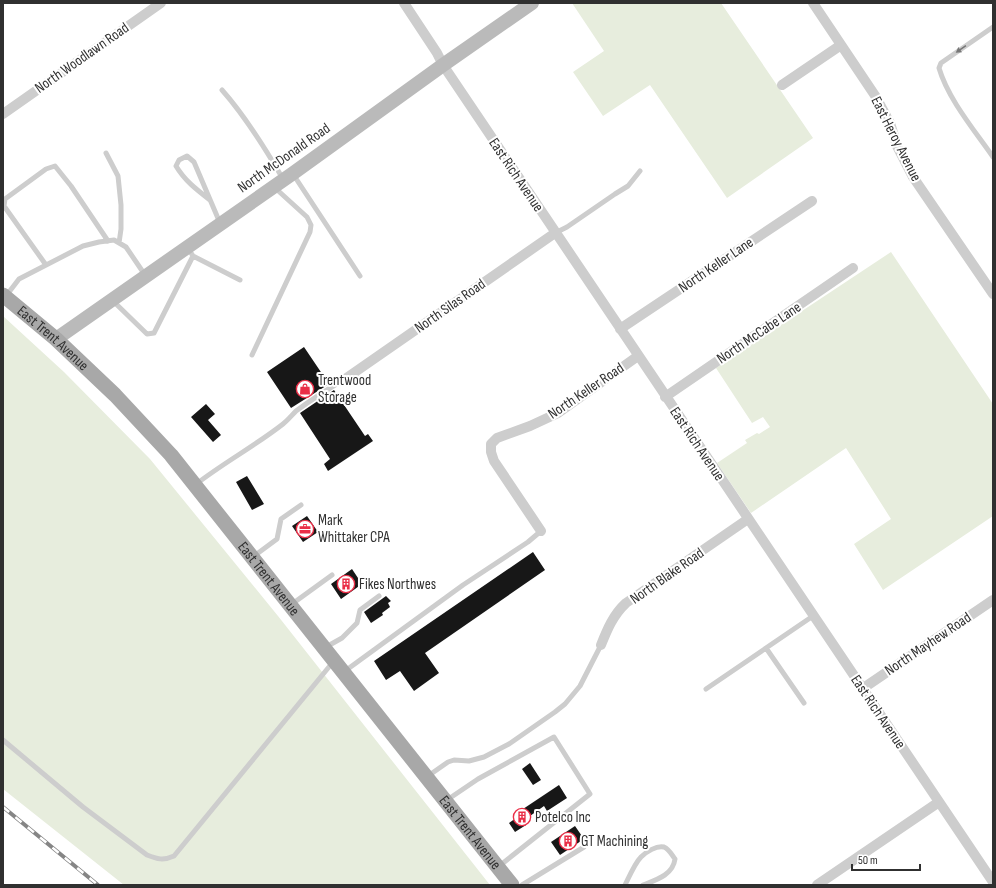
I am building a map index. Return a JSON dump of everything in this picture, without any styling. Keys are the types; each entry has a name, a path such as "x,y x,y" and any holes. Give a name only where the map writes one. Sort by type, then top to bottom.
{"main road":[{"name":"East Trent Avenue","path":"4,296 56,339 115,395 171,455 512,885"}],"street":[{"name":"North Woodlawn Road","path":"3,114 162,3"},
{"name":"East Rich Avenue","path":"404,3 437,53 443,65 665,397 993,882"},
{"name":"North McDonald Road","path":"56,339 146,276 190,252 220,224 532,3"},
{"name":"East Heroy Avenue","path":"813,3 876,97 890,123 897,146 913,177 993,294"},
{"path":"782,86 841,45"},
{"name":"North Keller Lane","path":"620,329 812,201"},
{"name":"North Silas Road","path":"344,379 556,233"},
{"name":"North McCabe Lane","path":"665,397 853,268"},
{"name":"North Keller Road","path":"540,531 494,461 491,452 491,444 497,438 530,426 558,413 638,356"},
{"name":"North Blake Road","path":"600,645 620,609 748,519"},
{"name":"North Mayhew Road","path":"862,689 993,600"},
{"path":"822,884 939,802"}],"lane":[{"path":"993,27 942,63 939,68 945,84 955,102 993,157"},
{"path":"222,90 239,108 268,152 283,180 307,216 311,225 310,232 252,355"},
{"path":"106,153 118,176 121,205 121,229 119,243"},
{"path":"210,200 191,186 182,177 176,166 178,160 187,156 194,162 210,200 220,224"},
{"path":"46,266 4,206 5,200 46,169 55,166 71,186 108,241"},
{"path":"556,233 628,186 640,171"},
{"path":"283,180 360,276"},
{"path":"4,296 19,280 83,246 114,240 126,248 146,276"},
{"path":"112,300 146,334 154,333 190,252 240,280"},
{"path":"194,485 215,469 284,424 302,408 344,379"},
{"path":"252,558 277,539 281,519 301,505"},
{"path":"3,740 83,807 147,855 166,860 174,856 338,667 528,542 540,531"},
{"path":"290,606 332,575"},
{"path":"323,648 342,638 357,623 360,610 379,596"},
{"path":"706,690 813,616"},
{"path":"426,778 448,762 454,760 476,760 484,757 509,744 555,712 565,704 580,686 600,645"},
{"path":"766,648 804,703"},
{"path":"445,802 478,779 554,737 590,794 498,867"},
{"path":"522,885 584,847"},
{"path":"625,885 641,857 651,850 659,847 664,847 669,850 675,859 674,865 670,872 659,879 643,885"}],"green space":[{"path":"572,3 721,3 813,138 727,198 650,85 603,116 573,72 604,51"},
{"path":"891,252 993,404 993,516 883,590 854,544 891,519 846,448 751,513 717,463 747,443 745,440 770,427 763,417 752,423 716,368"},
{"path":"3,316 64,372 150,459 278,616 490,885 124,885 3,789"}],"building":[{"path":"304,347 329,384 291,408 267,372"},
{"path":"334,390 365,436 368,434 373,441 328,471 324,464 330,459 300,413"},
{"path":"206,404 215,414 208,420 221,435 213,442 191,417"},
{"path":"247,476 264,504 252,510 236,482"},
{"name":"Mark Whittaker CPA","path":"307,516 318,532 303,542 292,526"},
{"path":"533,552 545,570 425,653 439,673 414,691 400,671 386,680 374,661"},
{"name":"Fikes Northwes","path":"352,569 362,584 341,599 331,584"},
{"path":"386,596 391,601 388,603 390,607 382,613 383,615 371,623 364,612"},
{"path":"530,763 541,780 533,785 522,769"},
{"path":"559,785 567,798 547,811 544,806 523,821 526,825 515,832 509,823 516,818 514,815"},
{"name":"GT Machining","path":"575,826 584,839 560,855 551,842"}],"railway":[{"path":"3,807 98,885"}],"place":[{"name":"Trentwood Storage","path":"305,389"},
{"name":"Mark Whittaker CPA","path":"305,529"},
{"name":"Fikes Northwes","path":"346,584"},
{"name":"Potelco Inc","path":"522,817"},
{"name":"GT Machining","path":"568,841"}]}
